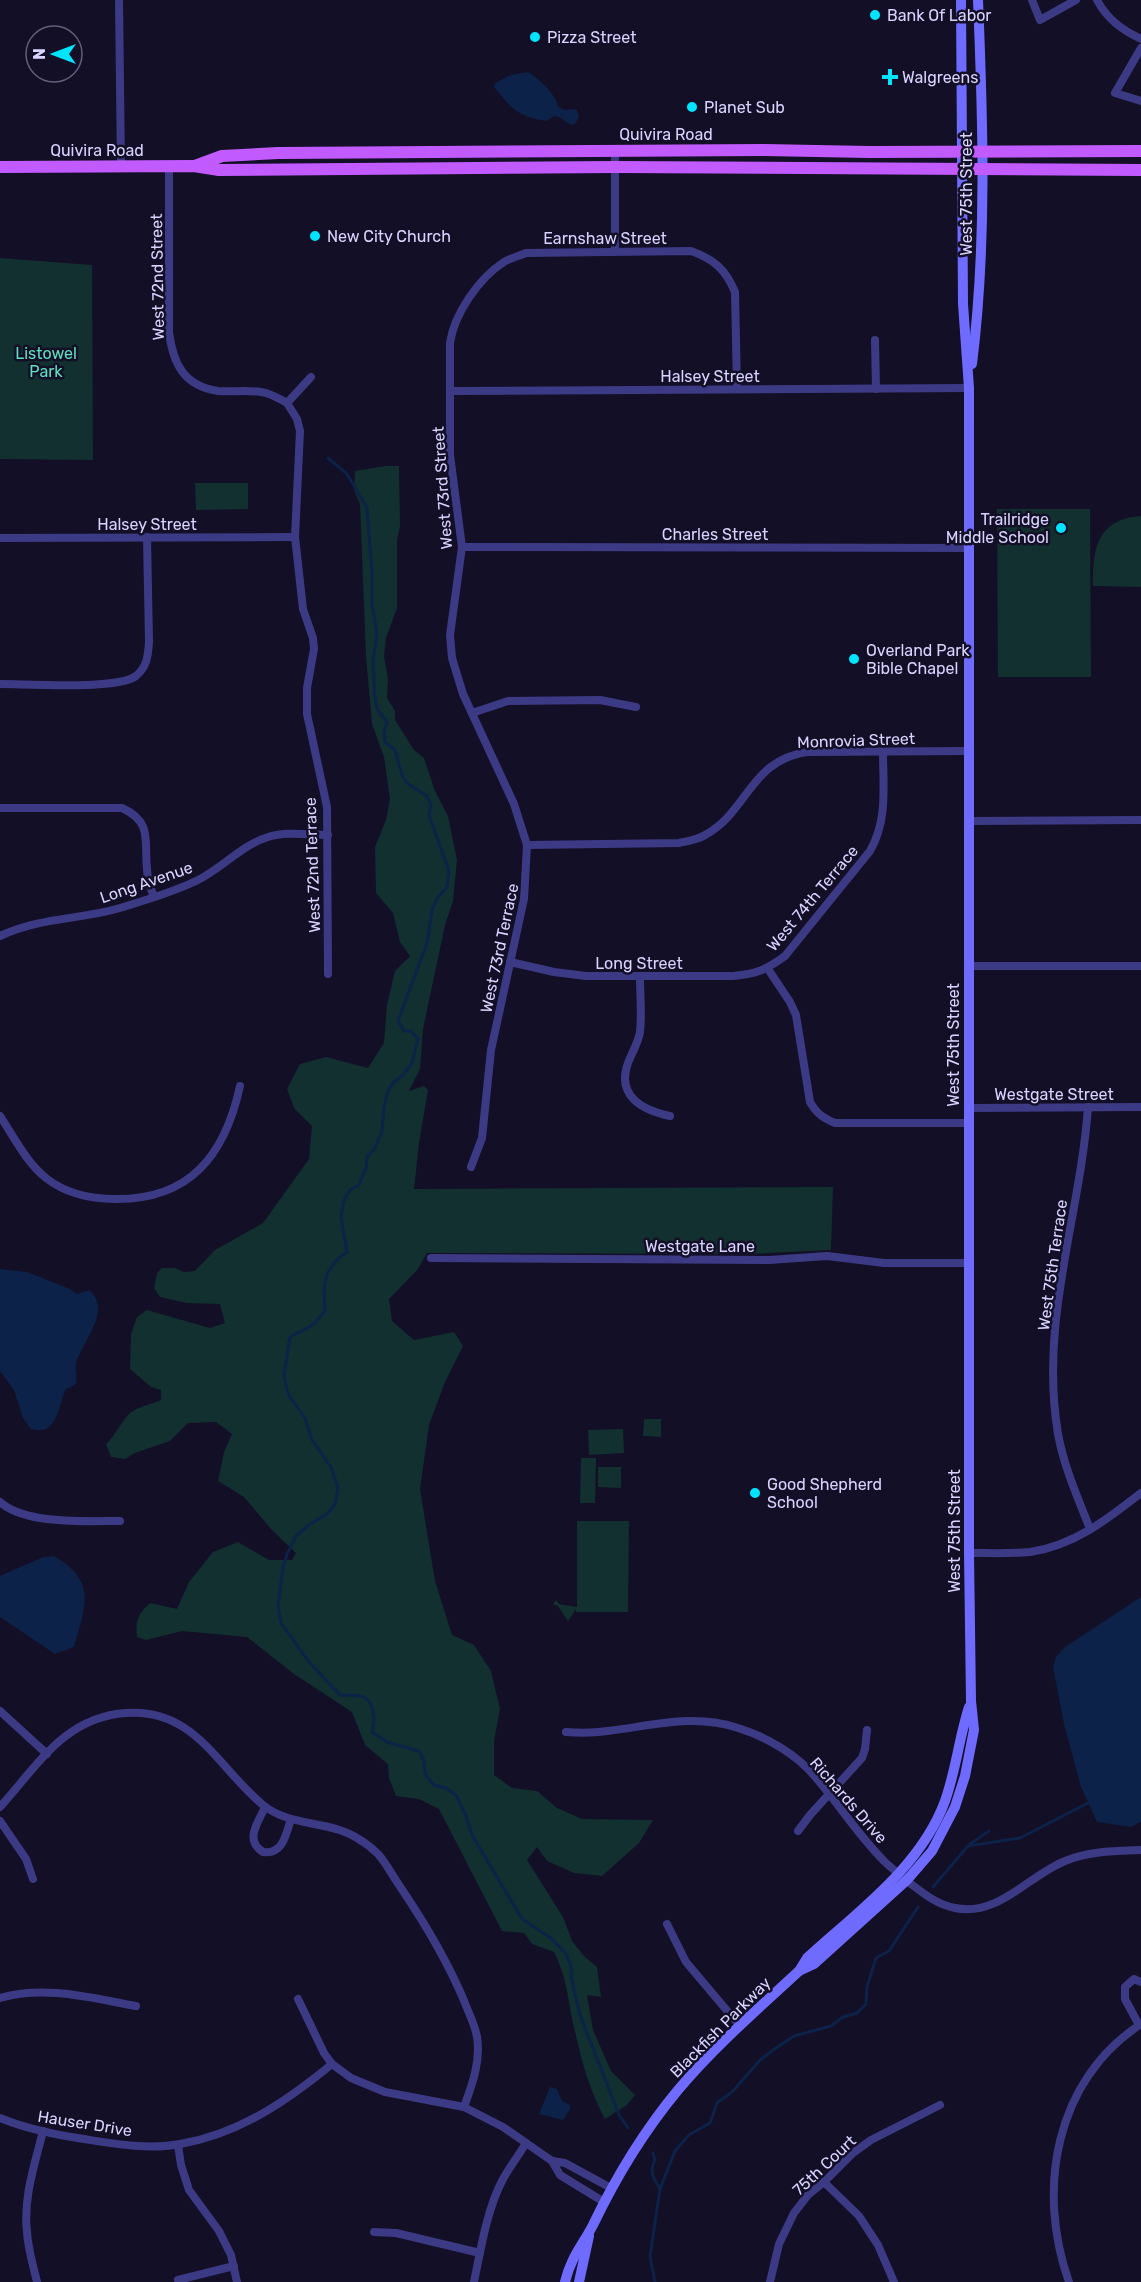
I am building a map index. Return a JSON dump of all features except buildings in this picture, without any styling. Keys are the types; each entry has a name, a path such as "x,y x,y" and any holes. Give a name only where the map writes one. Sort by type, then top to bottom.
{"main road":[{"name":"West 75th Street","path":"903,1877 932,1851 940,1838 961,1791 974,1730 970,1701 969,1552 969,388 963,304 960,0"},
{"name":"West 75th Street","path":"969,388 980,304 982,150 978,0"},
{"name":"Quivira Road","path":"194,166 222,156 278,153 615,150 1141,151"},
{"path":"801,150 801,169"},
{"path":"401,152 402,169"},
{"name":"Quivira Road","path":"0,167 194,166 219,171 615,167 1141,170"},
{"name":"Blackfish Parkway","path":"565,2282 575,2253 590,2230 611,2188 644,2134 678,2090 740,2026 800,1971 814,1964 903,1877"},
{"name":"Blackfish Parkway","path":"579,2282 590,2230"}],"street":[{"path":"119,0 121,167"},
{"path":"1032,0 1040,20 1076,0"},
{"path":"1097,0 1114,23 1141,39"},
{"path":"1141,48 1115,93 1141,101"},
{"path":"615,150 615,251"},
{"name":"West 72nd Street","path":"169,166 169,332 171,351 177,364 191,381 217,391 262,392 286,403"},
{"name":"Earnshaw Street","path":"465,303 505,262 526,253 691,251 705,256 723,270 731,281 737,303 738,389"},
{"name":"West 73rd Street","path":"454,602 462,547 450,455 450,343 452,329 465,303"},
{"path":"875,340 876,389"},
{"path":"286,403 311,377"},
{"name":"Halsey Street","path":"450,392 969,388"},
{"name":"West 72nd Terrace","path":"286,403 297,419 300,431 295,537 303,609 313,638 314,649 307,688 307,714 327,807 328,974"},
{"path":"0,684 114,683 134,677 142,670 147,659 149,642 147,537"},
{"name":"Halsey Street","path":"0,538 295,537"},
{"name":"Charles Street","path":"462,547 969,548"},
{"name":"West 73rd Terrace","path":"454,602 450,635 457,678 514,804 528,845 524,898 491,1050 482,1138 471,1167"},
{"path":"472,713 508,701 600,700 636,707"},
{"name":"Monrovia Street","path":"528,845 679,843 693,840 718,826 759,778 780,759 807,752 969,751"},
{"name":"West 74th Terrace","path":"883,752 884,810 878,838 785,956 768,969 796,1015 810,1102 815,1112 835,1123 968,1123"},
{"path":"0,808 122,808 131,812 145,829 146,867 154,897"},
{"path":"968,821 1141,820"},
{"name":"Long Avenue","path":"0,936 31,923 105,912 154,897 198,880 244,849 268,837 288,834 328,835"},
{"name":"Long Street","path":"510,962 554,972 586,976 733,976 768,969"},
{"path":"968,966 1141,966"},
{"path":"640,976 640,1031 626,1073 627,1088 634,1100 643,1108 669,1116"},
{"path":"0,1116 30,1161 46,1178 63,1188 96,1199 132,1200 155,1195 178,1186 204,1166 223,1141 240,1086"},
{"name":"West 75th Terrace","path":"1088,1107 1082,1165 1060,1281 1055,1322 1053,1374 1059,1437 1069,1473 1090,1529"},
{"name":"Westgate Street","path":"968,1108 1141,1107"},
{"name":"Westgate Lane","path":"431,1258 769,1260 827,1256 884,1263 969,1263"},
{"path":"969,1552 1030,1551 1068,1541 1090,1529 1141,1493"},
{"path":"0,1502 24,1514 52,1519 120,1521"},
{"path":"0,1711 47,1754"},
{"path":"0,1807 66,1734 90,1720 127,1713 161,1716 181,1724 194,1734 265,1807 291,1819 328,1827 356,1837 371,1848 386,1865 441,1952 473,2023 477,2036 477,2065 464,2107"},
{"name":"Richards Drive","path":"566,1732 609,1731 691,1720 737,1727 772,1743 792,1756 817,1778 828,1795 884,1861 939,1903 954,1908 976,1909 996,1903 1052,1867 1066,1861 1104,1851 1141,1850"},
{"path":"798,1831 862,1758 867,1730"},
{"path":"265,1807 252,1835 255,1846 263,1852 274,1851 281,1846 291,1819"},
{"path":"0,1821 26,1859 33,1879"},
{"path":"667,1924 686,1962 740,2026"},
{"path":"1069,2282 1058,2242 1055,2217 1054,2178 1059,2139 1065,2119 1084,2082 1109,2049 1140,2024 1125,1998 1125,1987 1134,1979 1141,1982"},
{"path":"0,1998 17,1993 45,1992 136,2006"},
{"path":"298,1999 319,2045 332,2064 351,2078 376,2090 464,2107 504,2127 552,2161 564,2163 611,2188"},
{"name":"Hauser Drive","path":"0,2118 43,2131 114,2144 178,2145 225,2133 267,2112 332,2064"},
{"name":"75th Court","path":"770,2282 779,2244 794,2213 808,2195 853,2153 871,2140 940,2105"},
{"path":"37,2282 26,2231 26,2214 27,2195 43,2131"},
{"path":"474,2282 480,2253 503,2180 526,2143"},
{"path":"178,2145 181,2165 189,2190 219,2231 231,2255 237,2282"},
{"path":"552,2161 560,2175 604,2202"},
{"path":"824,2182 859,2216 878,2245 894,2282"},
{"path":"374,2232 396,2233 480,2253"},
{"path":"178,2280 234,2266"}],"green space":[{"name":"Listowel Park","path":"0,258 92,265 93,460 0,459"},
{"path":"399,466 400,527 397,539 397,608 386,638 384,656 388,679 387,698 395,711 395,720 414,750 424,758 435,791 448,816 457,860 453,901 445,925 423,1029 420,1069 409,1091 424,1086 428,1090 414,1189 833,1187 831,1250 746,1254 427,1253 418,1269 389,1299 392,1321 414,1340 454,1332 463,1346 445,1382 429,1425 420,1489 435,1581 452,1635 474,1645 491,1671 500,1709 494,1741 494,1775 512,1788 537,1791 557,1808 582,1819 653,1820 639,1843 602,1876 574,1873 547,1861 537,1847 527,1860 563,1917 572,1941 597,1967 601,1997 587,1995 593,2030 611,2071 635,2095 627,2105 605,2119 586,2074 565,1981 554,1952 532,1944 524,1933 502,1931 439,1809 419,1799 396,1796 389,1778 388,1764 365,1745 352,1712 294,1674 247,1637 182,1631 146,1640 137,1637 138,1618 146,1607 150,1603 177,1609 189,1582 213,1552 238,1542 269,1560 292,1560 296,1553 271,1529 244,1497 218,1481 224,1452 232,1434 216,1422 188,1423 170,1441 135,1453 125,1459 111,1457 106,1444 130,1413 161,1400 161,1390 151,1387 130,1369 131,1334 137,1317 147,1310 210,1328 225,1323 220,1304 187,1303 160,1297 154,1288 157,1273 162,1268 175,1268 184,1272 195,1271 215,1250 263,1223 309,1159 312,1126 294,1108 287,1089 300,1064 326,1057 368,1068 384,1043 387,1005 395,971 410,956 400,942 393,913 376,893 375,847 386,820 390,799 384,757 372,724 366,657 360,504 354,490 355,471"},
{"path":"195,483 248,483 248,509 196,510"},
{"path":"997,509 1090,509 1091,677 998,677"},
{"path":"1141,516 1141,587 1093,586 1096,549 1106,530 1126,518"},
{"path":"644,1419 661,1419 661,1437 643,1436"},
{"path":"623,1429 624,1453 589,1455 588,1430"},
{"path":"581,1458 596,1458 595,1503 580,1503"},
{"path":"598,1467 621,1467 621,1488 598,1487"},
{"path":"577,1521 629,1521 628,1612 576,1612 576,1609 568,1621 558,1606 553,1604 556,1600 559,1604 577,1607"}],"water":[{"path":"528,72 550,91 558,106 564,110 576,109 578,117 574,125 557,116 547,121 522,114 511,107 494,87 495,83 511,75"},
{"path":"0,1269 27,1272 77,1294 89,1290 98,1306 95,1324 77,1360 76,1384 65,1390 55,1419 46,1429 31,1429 23,1418 14,1390 0,1371"},
{"path":"54,1556 68,1565 77,1575 85,1595 82,1619 74,1647 55,1654 0,1617 0,1576 43,1557"},
{"path":"1141,1597 1141,1821 1132,1827 1097,1822 1081,1787 1064,1724 1053,1667 1056,1657 1065,1647"},
{"path":"550,2087 557,2089 562,2101 570,2105 563,2120 539,2114"}],"waterway":[{"path":"328,458 347,474 367,508 372,604 377,634 373,661 375,700 377,709 387,722 384,733 385,742 395,750 402,775 407,783 427,796 431,805 429,815 449,871 447,887 438,897 432,910 427,943 398,1021 404,1031 411,1031 418,1039 412,1063 388,1091 382,1131 375,1148 367,1157 366,1168 359,1185 350,1190 344,1200 341,1217 347,1252 333,1264 326,1277 325,1311 313,1325 290,1337 284,1376 288,1394 305,1418 312,1440 331,1467 338,1488 335,1504 327,1514 296,1536 287,1554 278,1606 281,1623 309,1662 340,1695 359,1696 368,1700 373,1713 372,1732 387,1742 419,1751 424,1761 425,1774 434,1785 446,1788 456,1795 472,1835 522,1919 551,1938 566,1954 571,1966 580,2015 619,2115 628,2128"},
{"path":"933,1887 968,1846 1020,1838 1088,1803"},
{"path":"970,1844 989,1831"},
{"path":"655,2282 650,2256 660,2189 675,2151 689,2135 710,2123 717,2103 733,2091 761,2059 794,2036 831,2026 843,2017 857,2013 866,2004 867,1987 876,1958 889,1951 918,1907"},
{"path":"653,2153 655,2160 652,2168 653,2175 660,2189"}],"place":[{"name":"Bank Of Labor","path":"875,15"},
{"name":"Pizza Street","path":"535,37"},
{"name":"Walgreens","path":"890,77"},
{"name":"Planet Sub","path":"692,107"},
{"name":"New City Church","path":"315,236"},
{"name":"Trailridge Middle School","path":"1061,528"},
{"name":"Overland Park Bible Chapel","path":"854,659"},
{"name":"Good Shepherd School","path":"755,1493"}]}
